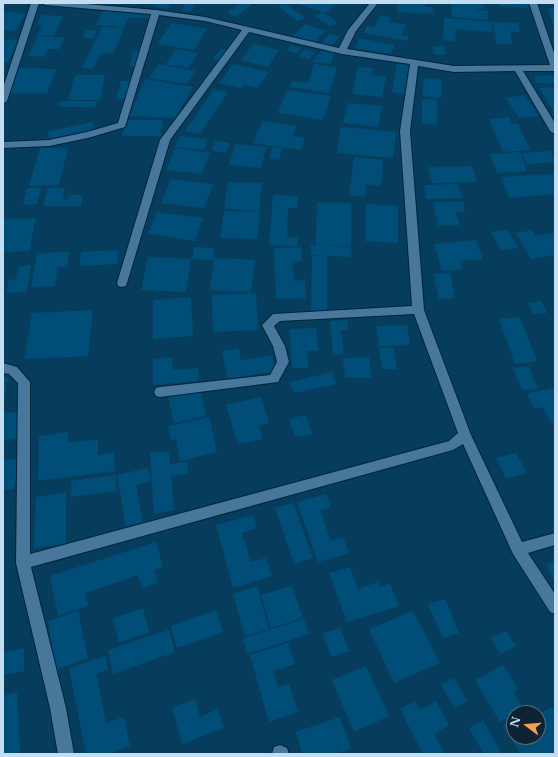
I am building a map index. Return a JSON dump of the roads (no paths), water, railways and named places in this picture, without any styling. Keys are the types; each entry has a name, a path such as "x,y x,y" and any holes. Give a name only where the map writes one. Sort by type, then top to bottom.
{"street":[{"path":"3,101 35,3"},
{"path":"45,3 92,5 205,19 342,52 454,69 555,68 534,3"},
{"path":"342,52 352,30 374,3"},
{"path":"3,145 49,143 88,135 122,125 156,12"},
{"path":"122,283 166,140 246,30"},
{"path":"414,63 405,132 418,310 465,435 518,549 555,607"},
{"path":"517,68 555,131"},
{"path":"160,392 274,379 283,362 279,346 268,325 277,317 418,310"},
{"path":"3,368 14,370 24,382 23,563 58,708 66,754"},
{"path":"23,563 453,444 465,435"},
{"path":"518,549 555,539"}]}
